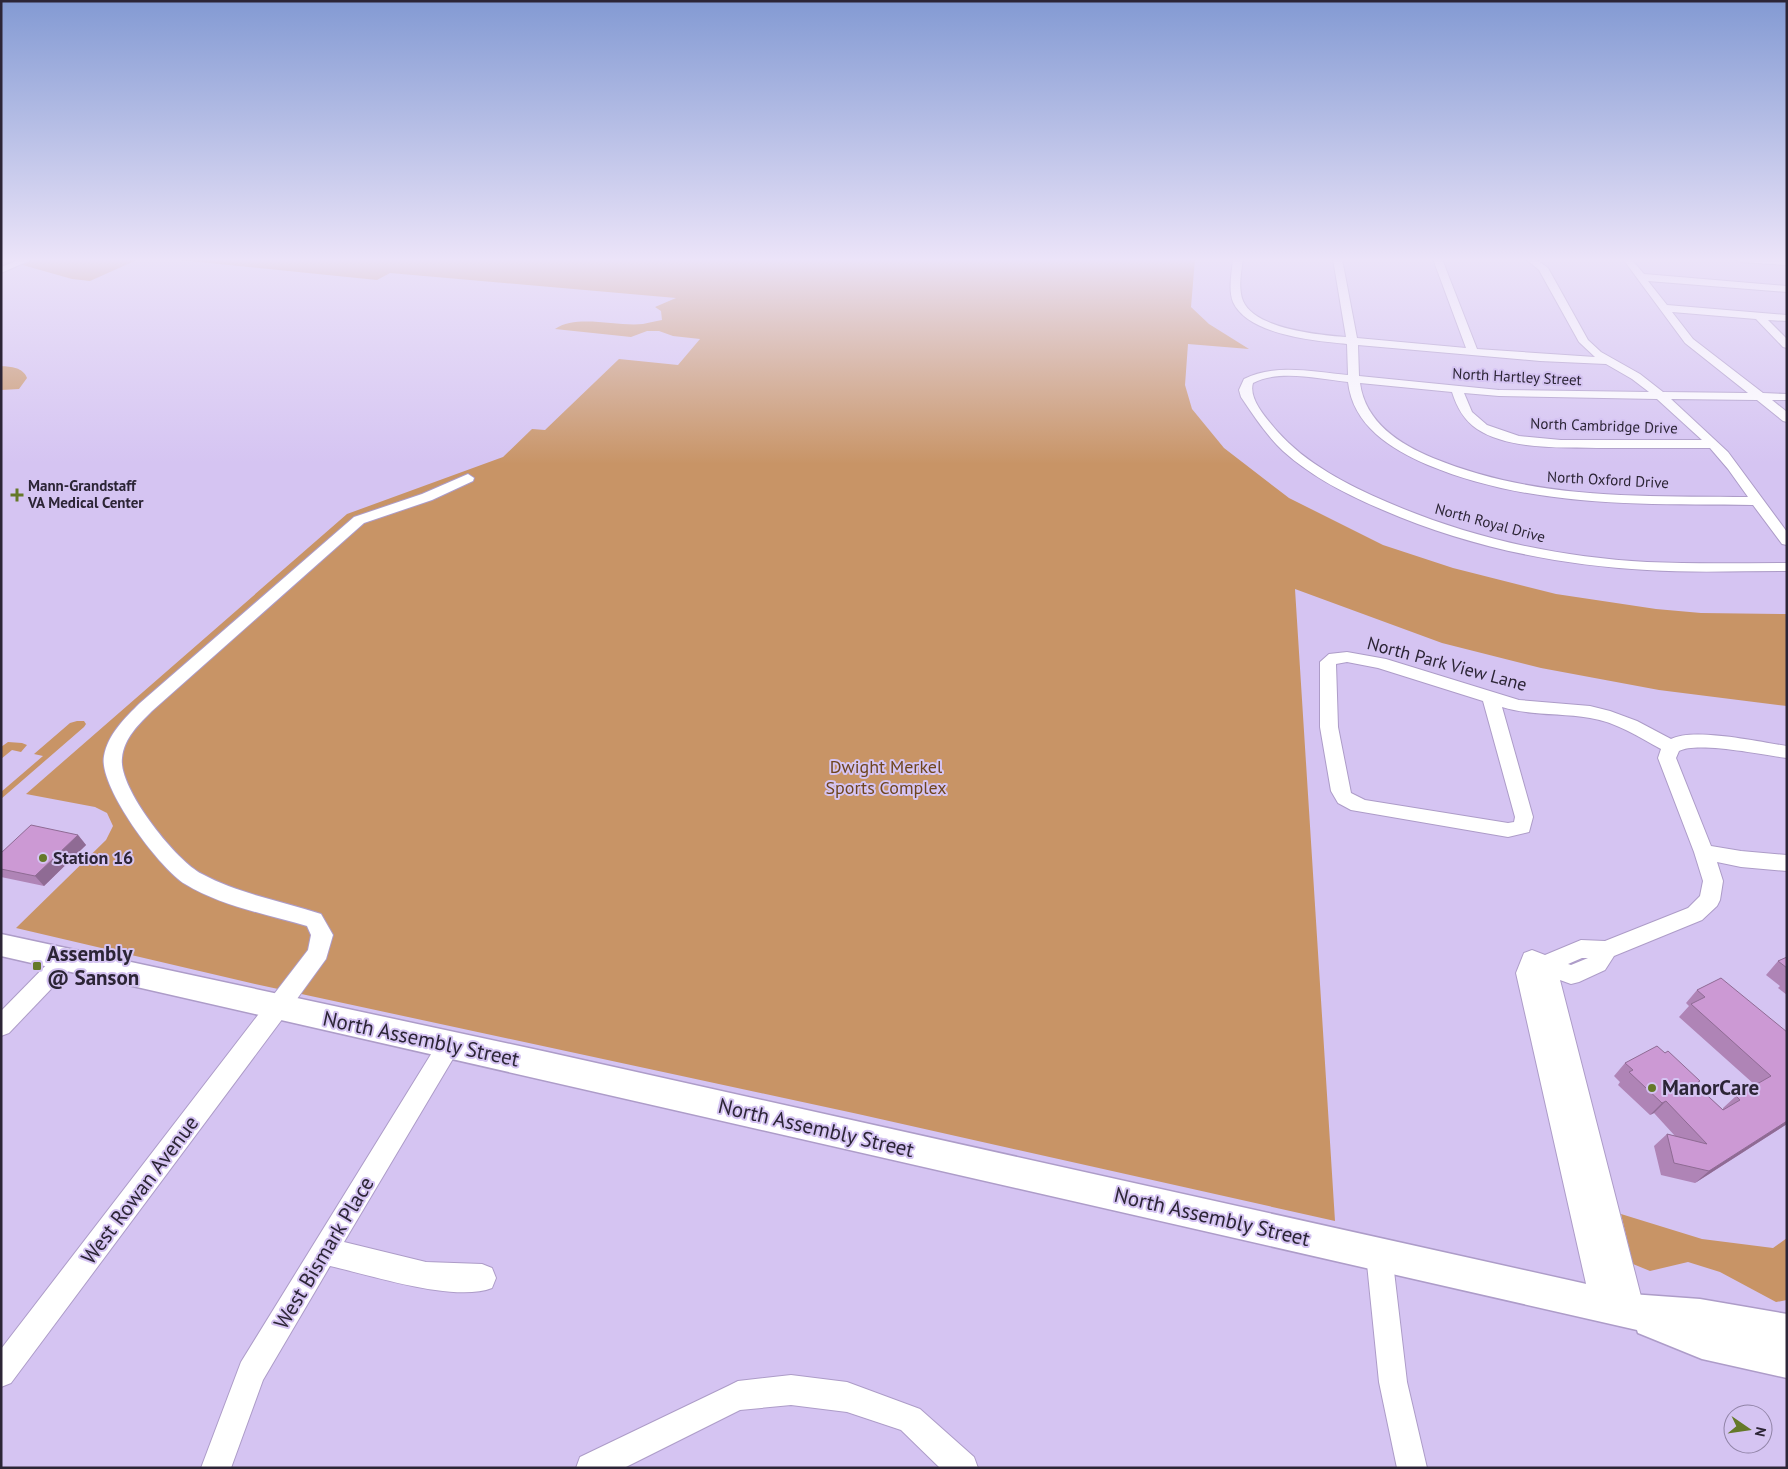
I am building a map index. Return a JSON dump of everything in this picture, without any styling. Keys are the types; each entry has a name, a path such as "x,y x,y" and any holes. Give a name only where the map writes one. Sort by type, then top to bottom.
{"main road":[{"name":"North Assembly Street","path":"1,945 448,1046 557,1068 1618,1309 1700,1317 1787,1332"},
{"name":"North Assembly Street","path":"1618,1309 1702,1341 1787,1360"}],"street":[{"path":"1280,328 1296,333 1352,341 1565,360 1605,360"},
{"name":"North Oxford Drive","path":"1350,328 1358,403 1367,418 1382,433 1406,449 1439,466 1475,479 1533,492 1589,498 1757,501"},
{"path":"1464,328 1473,352"},
{"path":"1576,328 1591,350 1642,381 1714,444 1732,464 1787,541"},
{"path":"1678,328 1689,341 1787,418"},
{"path":"1771,328 1787,345"},
{"name":"North Hartley Street","path":"1248,381 1260,375 1288,373 1457,390 1525,394 1787,397"},
{"name":"North Royal Drive","path":"1248,381 1245,390 1246,397 1276,437 1297,456 1319,472 1363,496 1426,523 1501,545 1589,561 1648,566 1787,567"},
{"name":"North Cambridge Drive","path":"1457,390 1463,407 1470,418 1489,430 1510,438 1553,443 1714,444"},
{"name":"West Rowan Avenue","path":"1,1373 278,1008 318,952 322,935 314,920 221,891 182,873 170,861 140,819 115,779 112,765 118,740 146,707 359,520 435,494 468,478"},
{"name":"North Park View Lane","path":"1491,699 1524,817 1522,827 1508,830 1365,807 1348,802 1340,791 1329,727 1328,662 1335,658 1347,657 1380,663 1518,706 1582,712 1610,717 1631,725 1671,747"},
{"path":"1618,1309 1572,1163 1538,961 1571,974 1597,964 1606,950 1695,914 1710,900 1713,882 1704,852 1667,758 1671,747 1682,741 1704,741 1787,752"},
{"path":"1704,852 1741,859 1787,863"},
{"path":"1,1026 66,959"},
{"path":"1552,1036 1597,1172 1618,1309"},
{"name":"West Bismark Place","path":"216,1468 251,1372 448,1046"},
{"path":"1572,1163 1597,1172"},
{"path":"325,1251 426,1276 482,1278"},
{"path":"1380,1254 1393,1382 1412,1468"},
{"path":"592,1468 738,1396 792,1390 847,1397 910,1419 963,1468"}],"green space":[{"name":"Dwight Merkel Sports Complex","path":"1215,328 1249,349 1188,344 1185,385 1192,409 1224,448 1289,498 1383,545 1453,568 1556,594 1656,609 1701,613 1787,614 1787,706 1659,690 1541,668 1442,643 1295,589 1335,1221 858,1114 255,984 16,928 106,840 113,826 107,813 95,807 26,794 347,514 503,457 532,429 545,430 619,359 678,365 700,339 673,336 659,331 647,331 631,337 555,329"},
{"path":"1,366 16,368 25,374 27,378 19,389 1,390"},
{"path":"84,721 86,724 1,799 1,792 43,756 34,754 70,723"},
{"path":"8,742 27,745 21,752 12,750 1,759 1,747"},
{"path":"1621,1214 1702,1239 1773,1248 1787,1238 1787,1300 1776,1302 1720,1272 1688,1262 1650,1271 1633,1264"}],"building":[{"path":"31,825 78,835 35,876 1,869 1,853"},
{"path":"1787,957 1787,968 1778,961"},
{"name":"ManorCare","path":"1721,978 1787,1032 1787,1121 1709,1171 1674,1163 1667,1134 1707,1144 1666,1101 1662,1103 1629,1072 1633,1070 1625,1063 1657,1046 1665,1053 1668,1051 1700,1081 1695,1084 1723,1110 1740,1100 1736,1096 1771,1076 1691,1004 1705,997 1697,990"}],"place":[{"name":"Mann-Grandstaff VA Medical Center","path":"17,495"},
{"name":"Station 16","path":"43,858"},
{"name":"Assembly @ Sanson","path":"37,966"},
{"name":"ManorCare","path":"1652,1088"}]}
